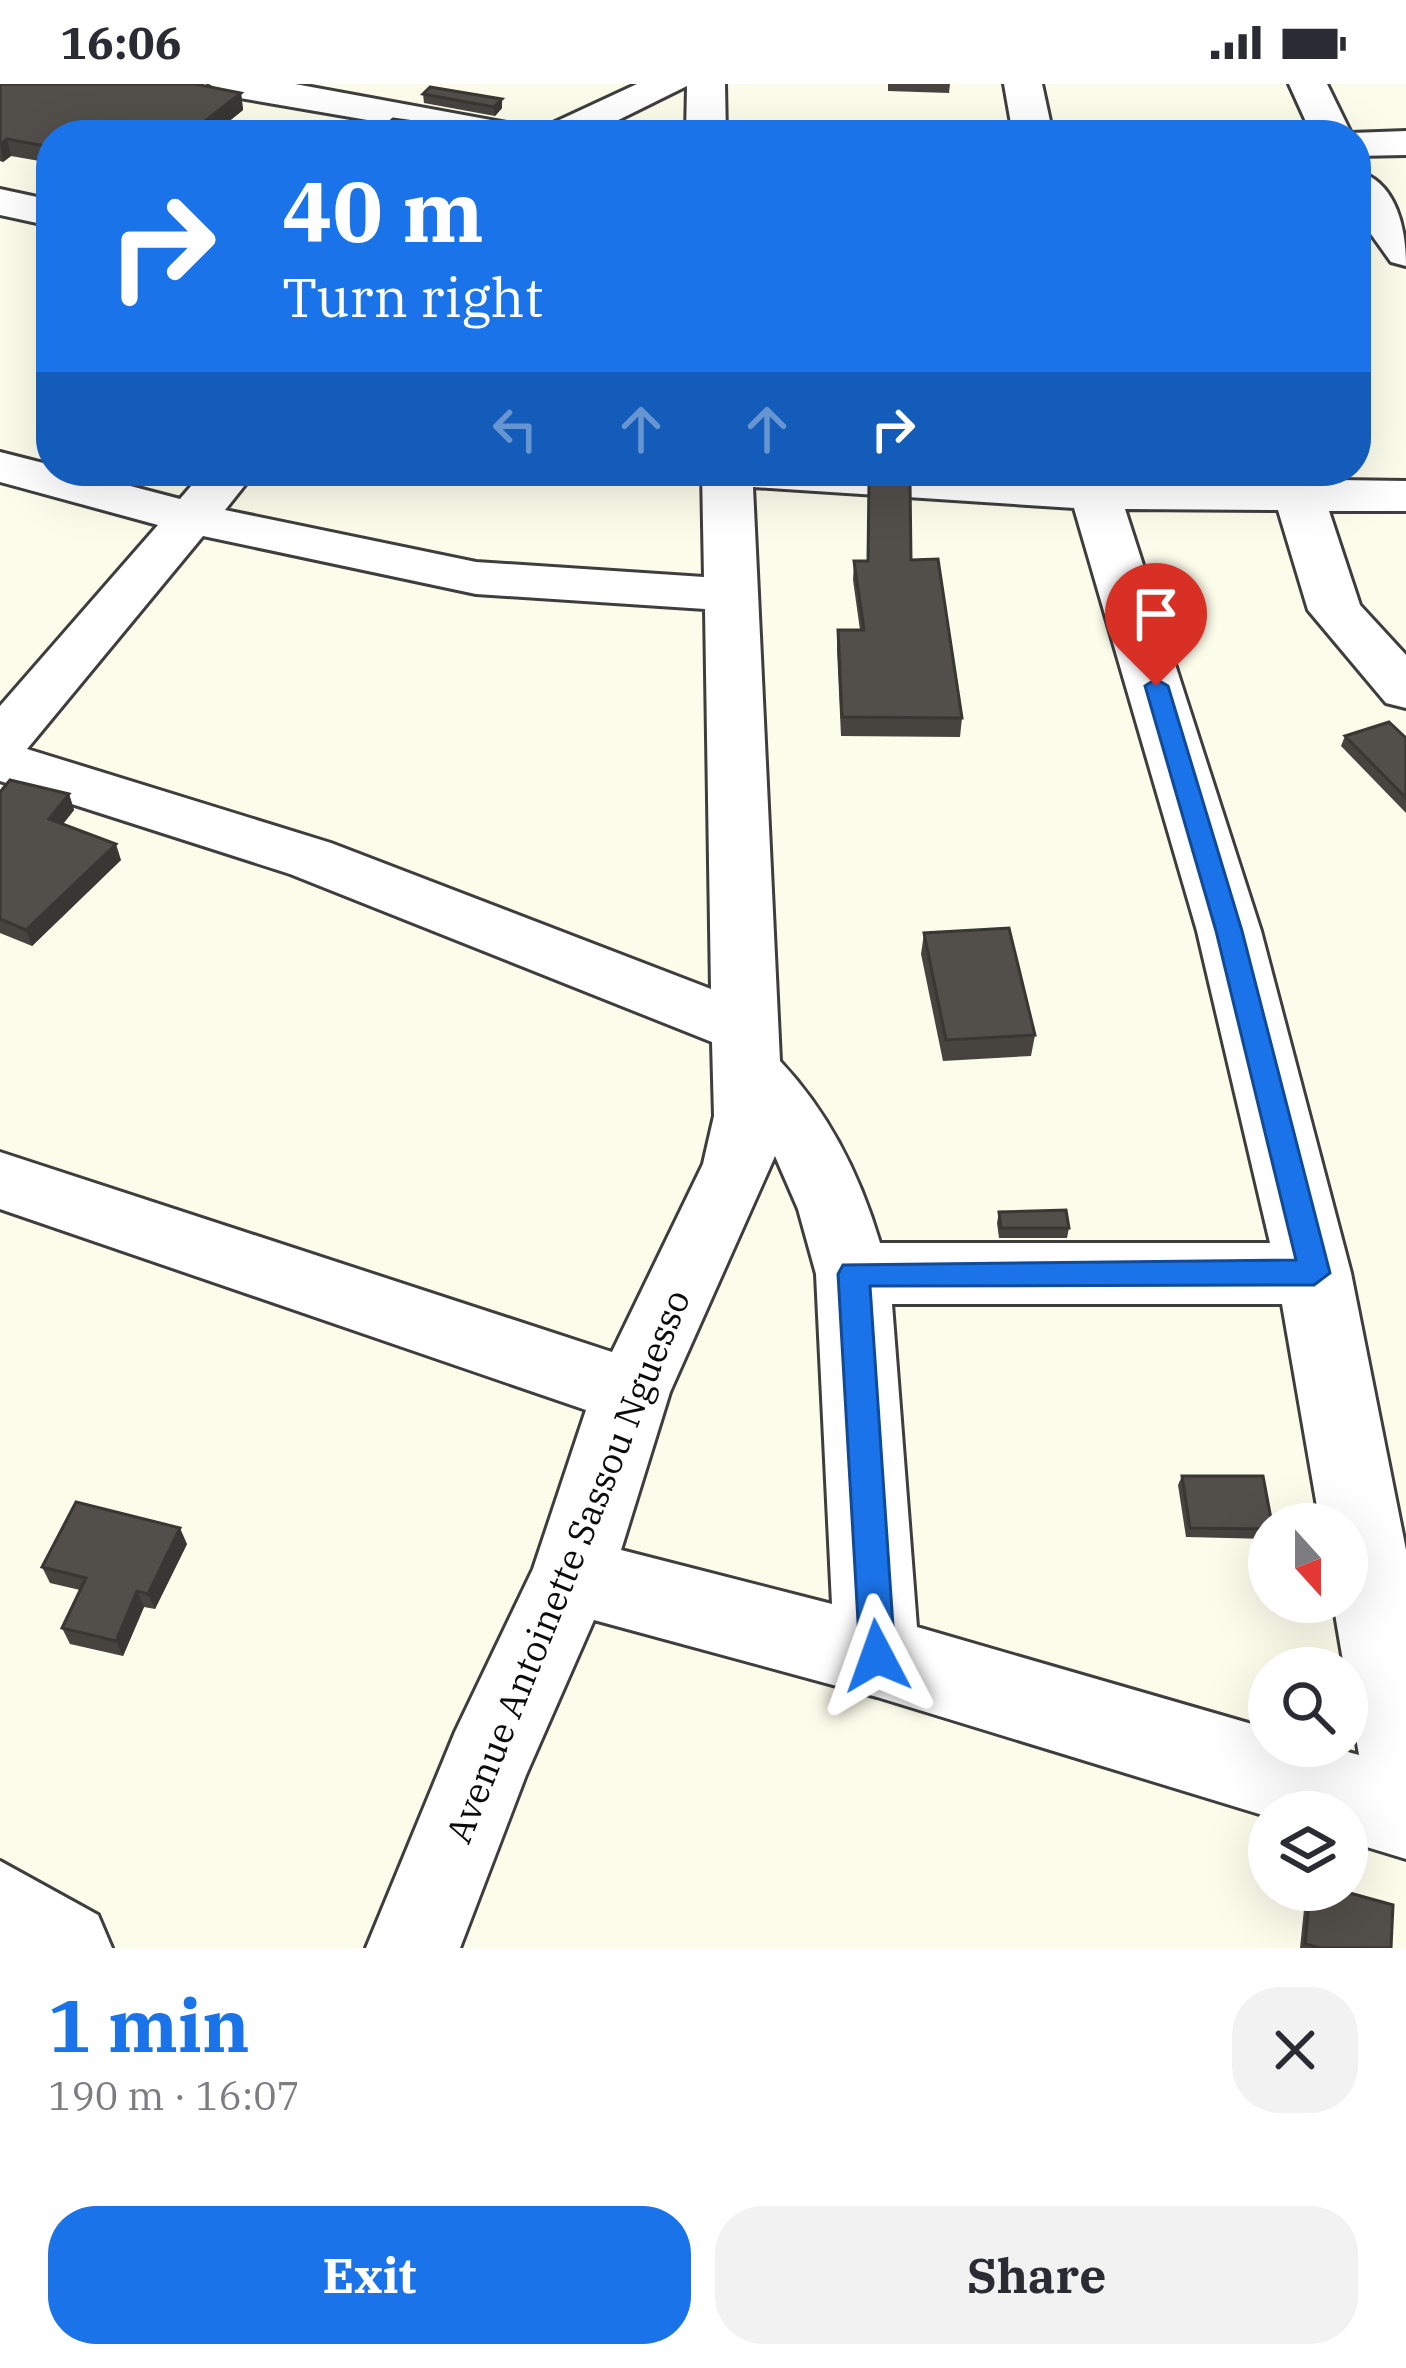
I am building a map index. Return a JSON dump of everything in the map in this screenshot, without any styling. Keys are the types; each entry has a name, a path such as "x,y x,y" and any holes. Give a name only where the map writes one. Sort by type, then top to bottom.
{"street":[{"path":"229,84 437,120"},
{"path":"589,120 669,84"},
{"path":"706,84 706,120"},
{"path":"1023,84 1031,120"},
{"path":"1308,84 1325,120"},
{"path":"1371,144 1406,143"},
{"path":"0,202 36,210"},
{"path":"1371,204 1406,253"},
{"path":"0,467 36,477"},
{"path":"71,486 191,518 512,583 729,594"},
{"path":"0,743 218,486"},
{"name":"Avenue Antoinette Sassou Nguesso","path":"413,1948 486,1762 572,1576 631,1392 738,1164 748,1117 727,486"},
{"path":"1406,496 1110,486 1314,1273 1406,1772"},
{"path":"1298,494 1335,610 1406,690"},
{"path":"0,760 224,835 309,858 745,1049 793,1120 834,1209 854,1274 877,1656"},
{"path":"0,1180 631,1392"},
{"path":"854,1274 1314,1273"},
{"path":"572,1576 877,1656 1406,1814"},
{"path":"0,1907 65,1948"}],"building":[{"path":"0,84 195,84 241,93 206,120 36,120 36,144 7,139 0,144"},
{"path":"430,87 502,99 494,107 423,94"},
{"path":"869,486 910,486 911,560 938,559 962,718 842,717 838,630 864,630 854,561 868,561"},
{"path":"1389,722 1406,738 1406,798 1345,736"},
{"path":"10,780 69,794 49,819 116,844 26,930 0,919 0,792"},
{"path":"1009,928 1035,1035 946,1040 924,933"},
{"path":"1066,1210 1069,1228 1001,1228 999,1212"},
{"path":"1182,1476 1263,1476 1268,1503 1248,1503 1248,1529 1190,1528"},
{"path":"76,1502 180,1528 148,1594 137,1591 116,1641 62,1628 86,1578 42,1567"},
{"path":"1368,1898 1393,1905 1391,1948 1305,1944 1308,1911 1368,1911"}],"route":[{"path":"877,1656 854,1274 1314,1273 1229,931 1156,686"}]}
